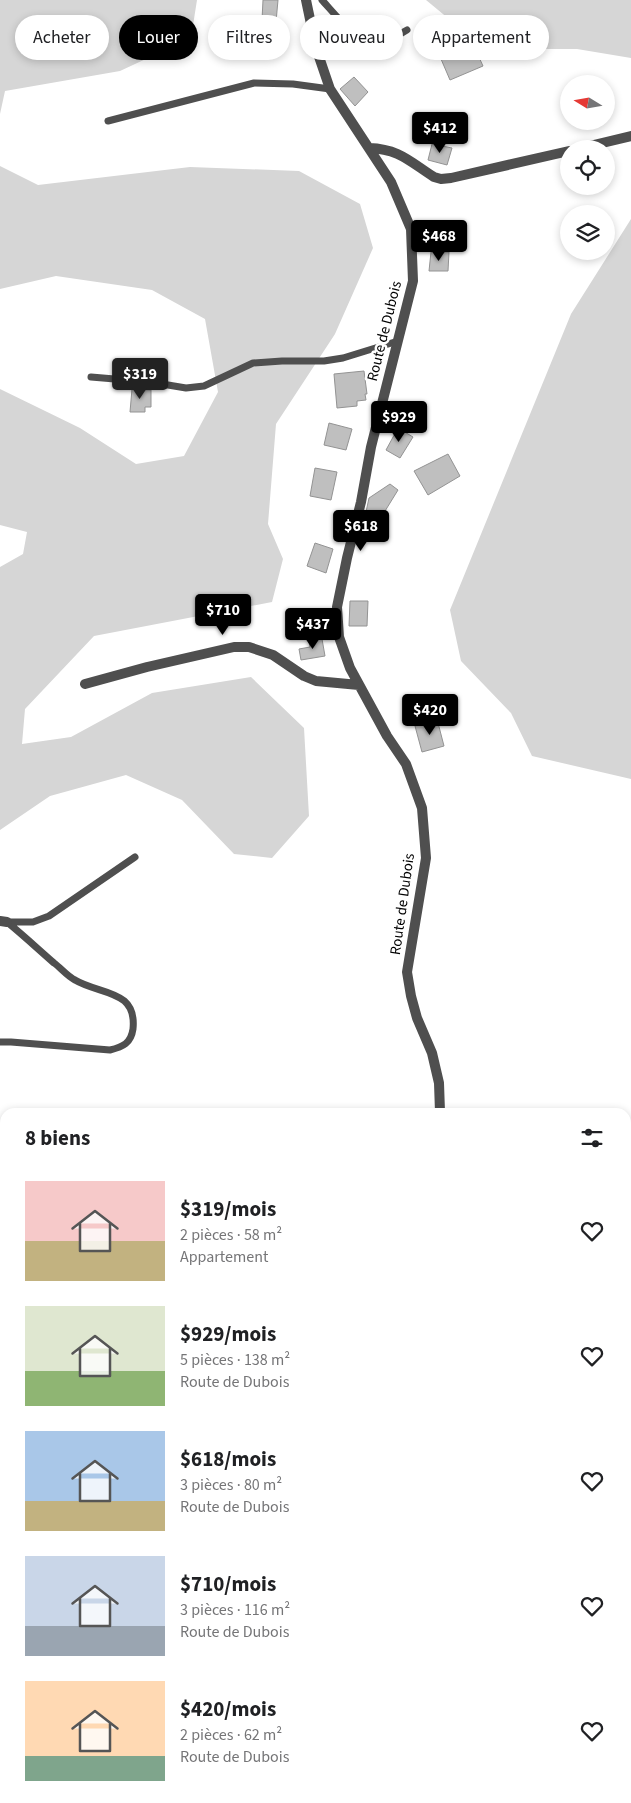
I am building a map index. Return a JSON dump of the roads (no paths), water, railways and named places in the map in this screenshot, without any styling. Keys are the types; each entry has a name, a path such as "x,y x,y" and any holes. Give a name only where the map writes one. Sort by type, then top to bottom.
{"street":[{"name":"Route de Dubois","path":"306,0 316,48 330,89 392,182 411,229 413,280 371,447 338,607 339,637 350,668 387,736 406,764 422,808 426,858 407,972 417,1018 432,1053 438,1083 440,1108"},
{"path":"614,140 631,136"},
{"path":"369,148 386,149 396,152 441,179 560,153"},
{"path":"85,684 156,664 234,647 249,647 273,655 304,676 316,681 359,685"}],"lane":[{"path":"322,0 345,25 360,38 371,44 386,42 407,30"},
{"path":"108,122 254,83 293,84 330,89"},
{"path":"91,377 150,382 186,388 204,386 253,363 342,358 398,341"},
{"path":"4,921 33,922 49,916 136,857"},
{"path":"0,1042 110,1050 124,1047 132,1036 134,1018 130,1006 118,996 74,980 4,921"}]}
